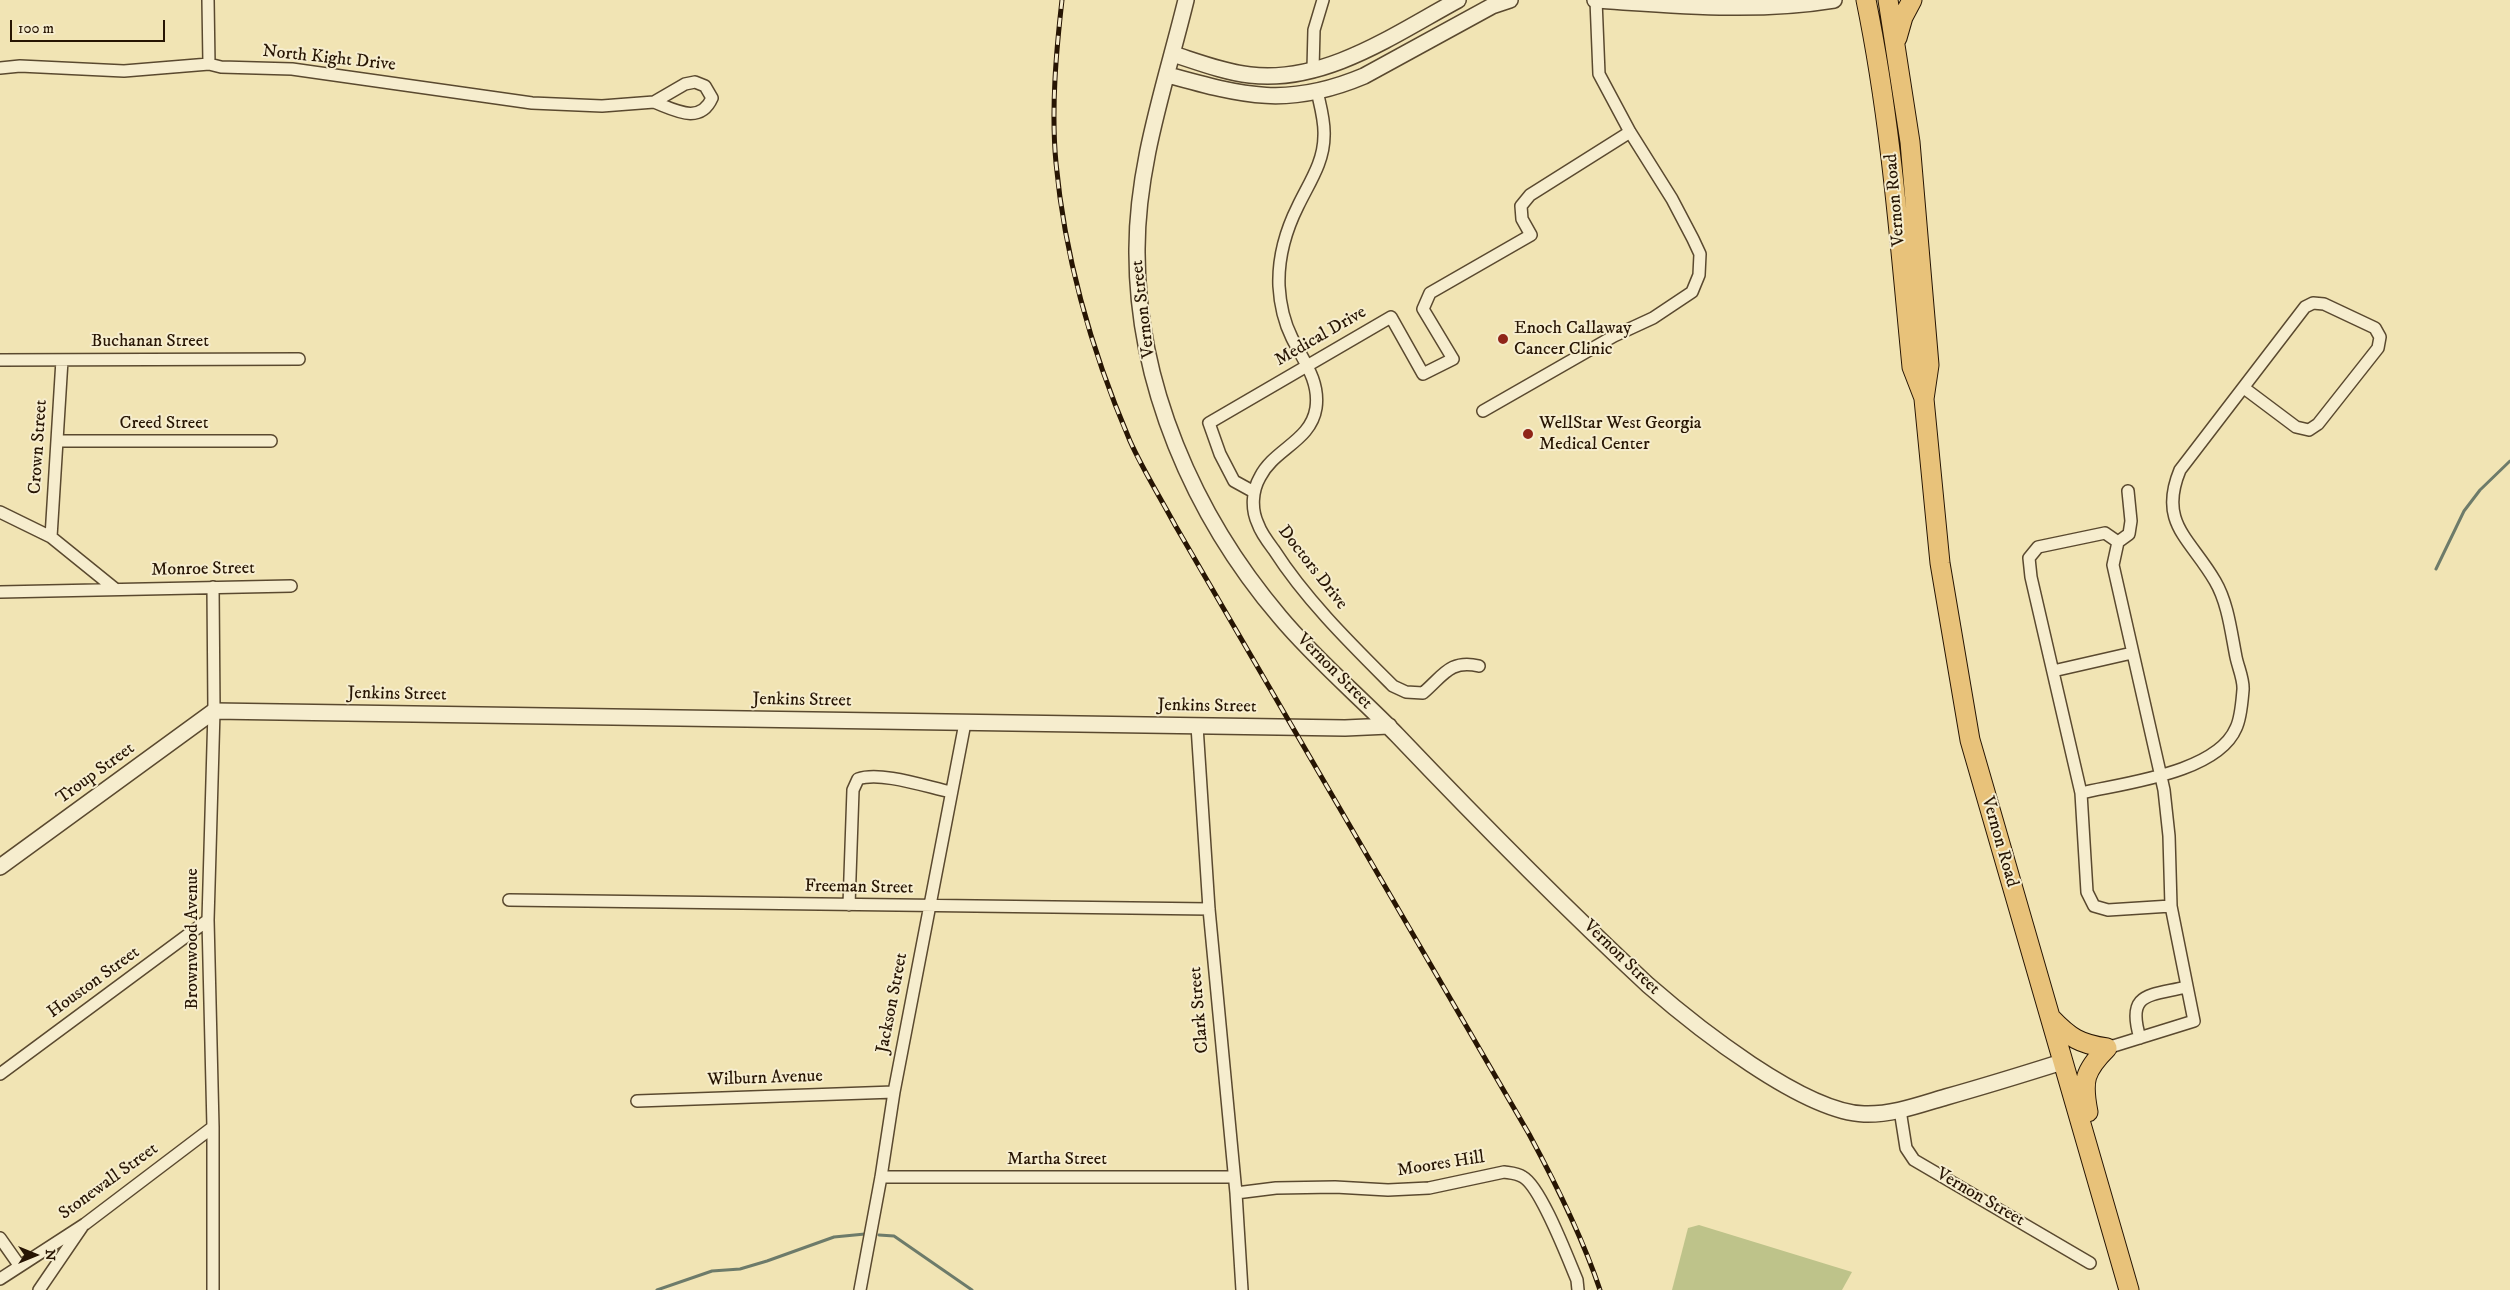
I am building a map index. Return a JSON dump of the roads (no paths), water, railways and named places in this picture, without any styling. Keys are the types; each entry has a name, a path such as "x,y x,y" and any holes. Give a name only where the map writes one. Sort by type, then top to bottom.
{"main road":[{"name":"Vernon Road","path":"1866,0 1880,70 1892,155 1912,367 1924,400"},
{"name":"Vernon Road","path":"1888,0 1896,41 1910,142 1929,366 1924,400 1940,563 1970,740 2126,1282"},
{"path":"1896,41 1902,17 1912,0"},
{"path":"2049,1017 2068,1036 2086,1045 2107,1048"},
{"path":"2094,1166 2092,1129 2084,1091 2085,1076 2094,1062 2107,1048"}],"street":[{"path":"208,0 209,64"},
{"name":"Vernon Street","path":"1186,0 1154,126 1144,174 1137,247 1139,296 1143,328 1152,370 1168,422 1201,500 1244,572 1302,642 1389,726 1463,805 1611,950 1676,1009 1762,1069 1824,1106 1864,1114 1900,1110 2062,1062"},
{"path":"1317,91 1314,68 1314,30 1323,0"},
{"path":"1173,54 1250,75 1284,74 1338,64 1458,0"},
{"path":"1168,75 1254,96 1291,96 1317,91 1364,76 1492,6 1510,0"},
{"path":"1483,411 1614,336 1653,318 1692,292 1699,275 1700,254 1672,199 1630,132 1599,74 1595,0 1729,7 1774,6 1834,0"},
{"name":"North Kight Drive","path":"0,68 20,66 124,71 209,64 221,67 309,71 532,103 602,106 654,102"},
{"name":"Doctors Drive","path":"1317,91 1324,134 1321,156 1286,238 1279,286 1285,322 1307,365 1316,397 1312,421 1298,440 1268,464 1260,477 1254,492 1254,509 1258,526 1283,565 1319,609 1393,686 1406,692 1422,693 1452,666 1462,663 1479,666"},
{"name":"Medical Drive","path":"1254,492 1234,481 1220,454 1209,423 1391,317 1423,374 1453,359 1423,310 1430,293 1531,235 1522,219 1520,206 1530,195 1630,132"},
{"path":"2081,793 2190,768 2216,753 2236,728 2243,689 2223,596 2174,521 2171,502 2174,485 2180,470 2305,307 2313,303 2324,304 2375,328 2380,337 2378,348 2318,424 2309,430 2296,427 2244,388"},
{"name":"Buchanan Street","path":"0,360 299,359"},
{"name":"Crown Street","path":"51,537 62,360"},
{"name":"Creed Street","path":"57,441 271,441"},
{"path":"2107,1048 2194,1021 2171,906 2169,836 2164,790 2113,565 2118,542 2129,534 2132,521 2128,491"},
{"path":"0,512 25,522 51,537 114,588"},
{"path":"2118,542 2105,533 2038,547 2029,558 2030,577 2081,793 2087,892 2094,906 2108,910 2171,906"},
{"name":"Monroe Street","path":"0,592 114,588 291,586"},
{"name":"Brownwood Avenue","path":"213,587 214,711 208,920 213,1127 213,1290"},
{"path":"2053,671 2132,653"},
{"name":"Jenkins Street","path":"214,711 1344,728 1389,726"},
{"name":"Troup Street","path":"0,868 214,711"},
{"name":"Jackson Street","path":"860,1290 881,1177 894,1092 965,722"},
{"name":"Clark Street","path":"1197,726 1209,909 1236,1193 1242,1290"},
{"path":"849,905 853,790 858,779 867,776 951,792"},
{"name":"Freeman Street","path":"509,900 1209,909"},
{"name":"Houston Street","path":"0,1074 208,920"},
{"path":"2140,1038 2134,1019 2136,1006 2145,997 2186,987"},
{"name":"Wilburn Avenue","path":"637,1102 894,1092"},
{"name":"Vernon Street","path":"1900,1110 1906,1148 1914,1160 2090,1263"},
{"name":"Stonewall Street","path":"0,1280 19,1265 85,1224 213,1127"},
{"name":"Moores Hill","path":"1236,1193 1276,1188 1335,1187 1388,1190 1421,1188 1459,1183 1504,1172 1514,1173 1525,1177 1537,1192 1577,1280 1578,1290"},
{"name":"Martha Street","path":"881,1177 1233,1177"},
{"path":"39,1290 85,1224"},
{"path":"0,1238 19,1265"}],"waterway":[{"path":"2436,569 2464,511 2480,490 2510,461"},
{"path":"657,1290 712,1271 740,1269 767,1261 834,1237 865,1234"},
{"path":"879,1235 894,1236 972,1290"}],"railway":[{"path":"1062,0 1054,102 1056,163 1060,199 1073,270 1092,340 1130,441 1175,525 1529,1134 1568,1210 1600,1290"}],"place":[{"name":"Enoch Callaway Cancer Clinic","path":"1503,339"},
{"name":"WellStar West Georgia Medical Center","path":"1528,434"}]}
